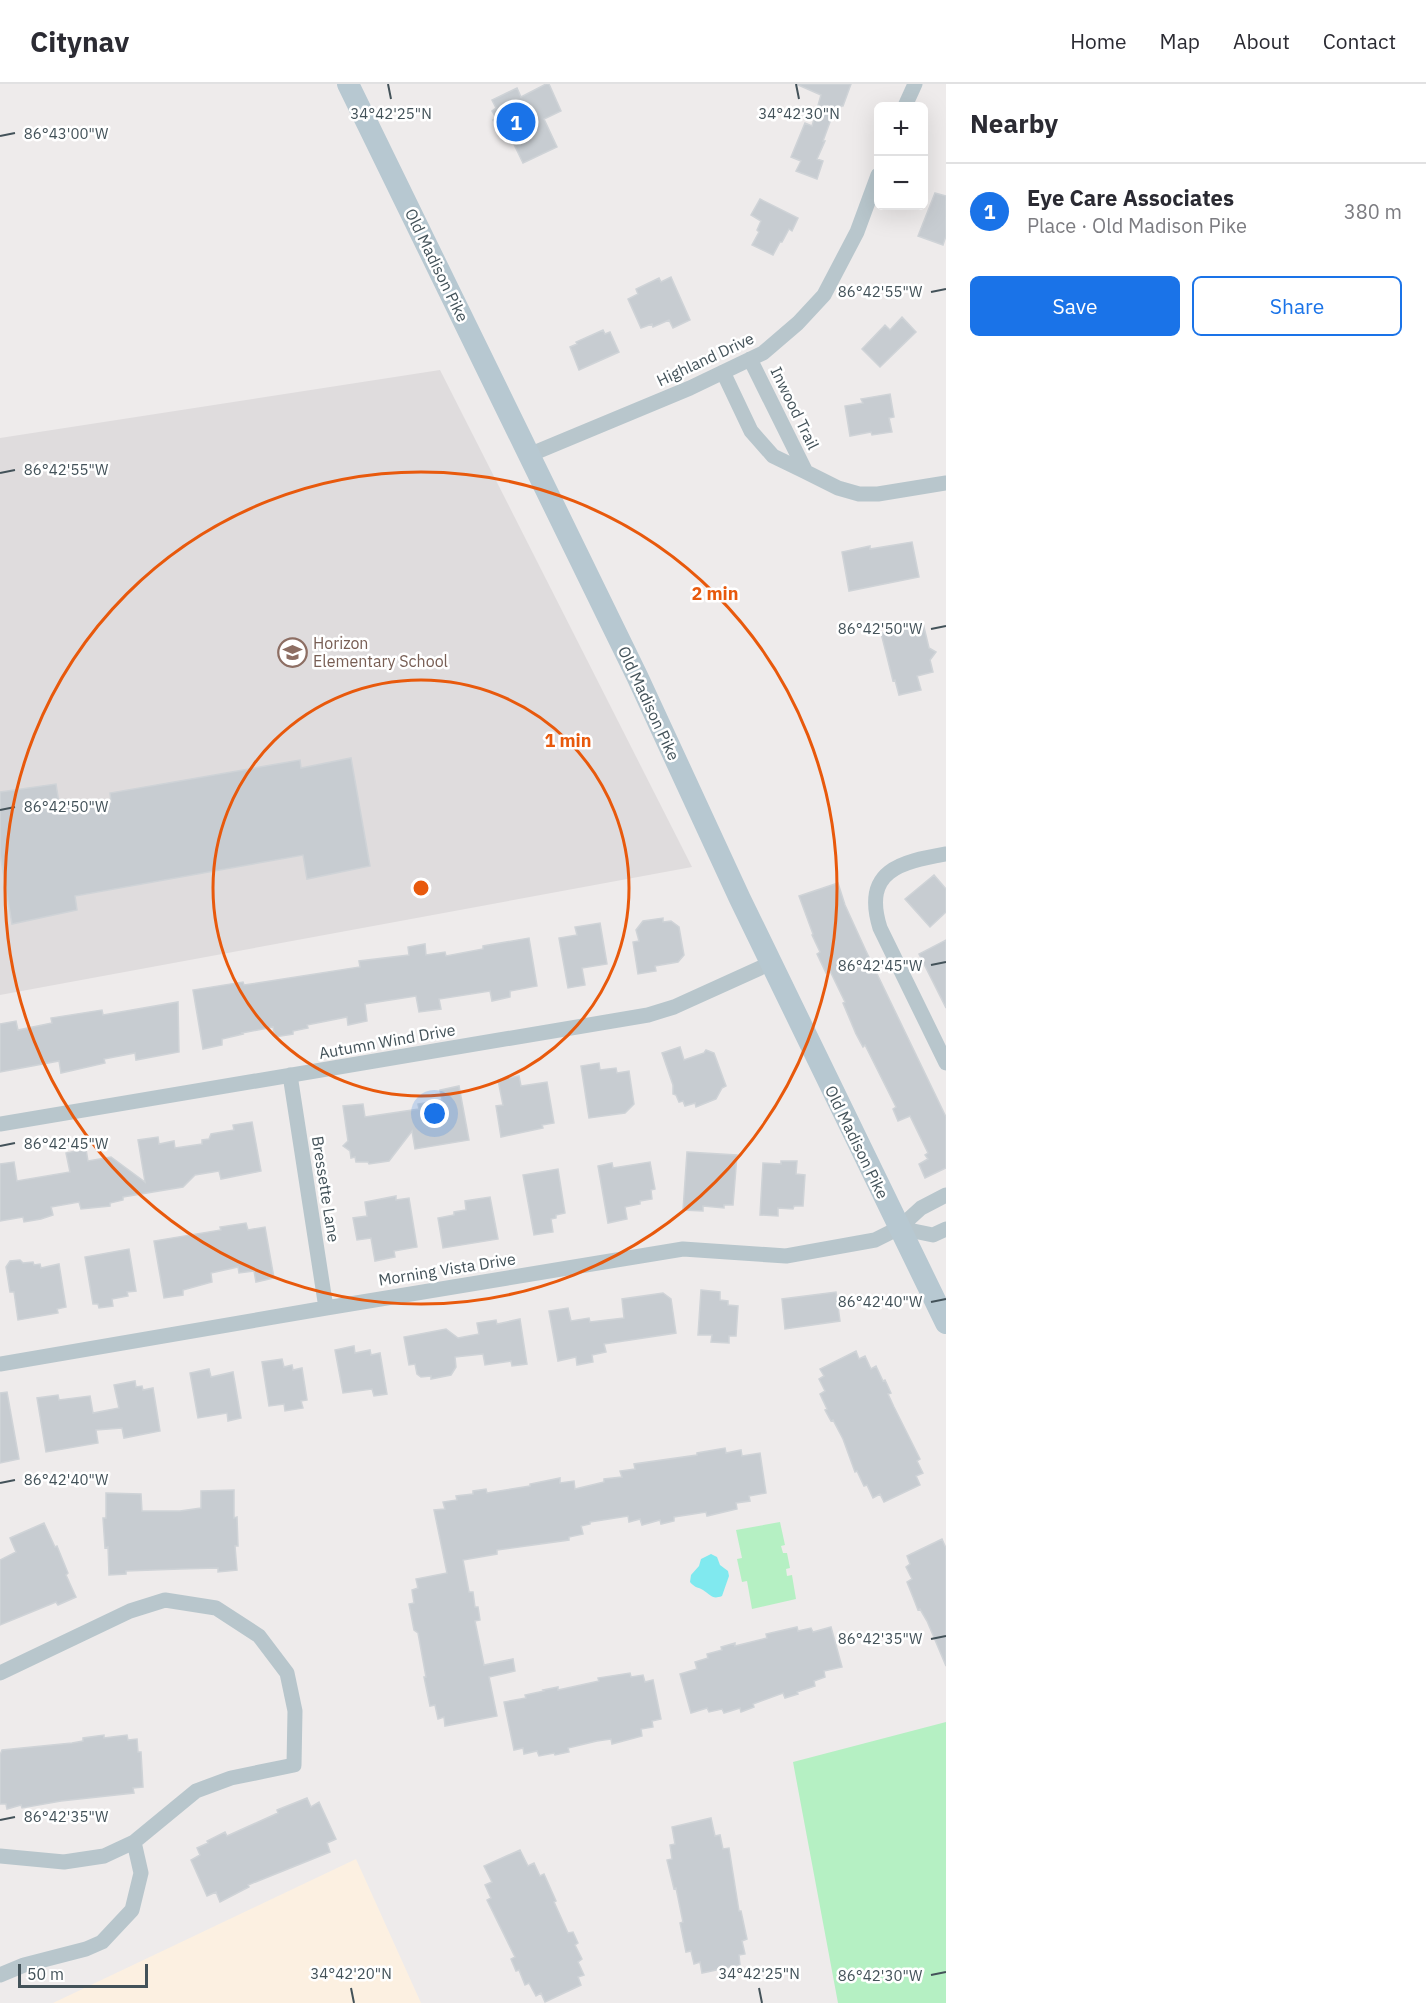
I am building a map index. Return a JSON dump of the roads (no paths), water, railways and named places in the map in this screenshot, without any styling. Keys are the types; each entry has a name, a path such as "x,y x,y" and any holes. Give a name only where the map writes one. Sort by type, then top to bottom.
{"main road":[{"name":"Old Madison Pike","path":"348,84 637,676 771,963 946,1323"}],"street":[{"path":"907,102 915,84"},
{"name":"Highland Drive","path":"529,455 679,393 764,353 798,324 824,295 858,232 874,189"},
{"name":"Inwood Trail","path":"750,359 806,472 838,488 859,495 946,483"},
{"path":"723,372 751,431 773,456 806,472"},
{"path":"946,854 909,861 885,875 879,886 876,915 880,928 946,1063"},
{"name":"Autumn Wind Drive","path":"0,1124 648,1015 674,1007 771,963"},
{"name":"Bressette Lane","path":"290,1075 326,1308"},
{"name":"Morning Vista Drive","path":"0,1364 683,1249 786,1256 874,1240 899,1228 921,1208 946,1196"},
{"path":"899,1228 933,1235 946,1229"},
{"path":"0,1674 130,1611 165,1600 216,1608 260,1636 287,1673 295,1711 294,1766 231,1778 196,1791 134,1842 104,1856 64,1862 0,1856"},
{"path":"0,1975 24,1965 86,1949 102,1942 132,1910 141,1873 134,1842"}],"water":[{"path":"711,1554 717,1557 720,1565 728,1571 729,1576 722,1596 719,1597 712,1596 690,1582 691,1575 699,1566 701,1559"}],"place":[{"name":"Eye Care Associates","path":"516,122"},
{"name":"Horizon Elementary School","path":"292,652"}]}
